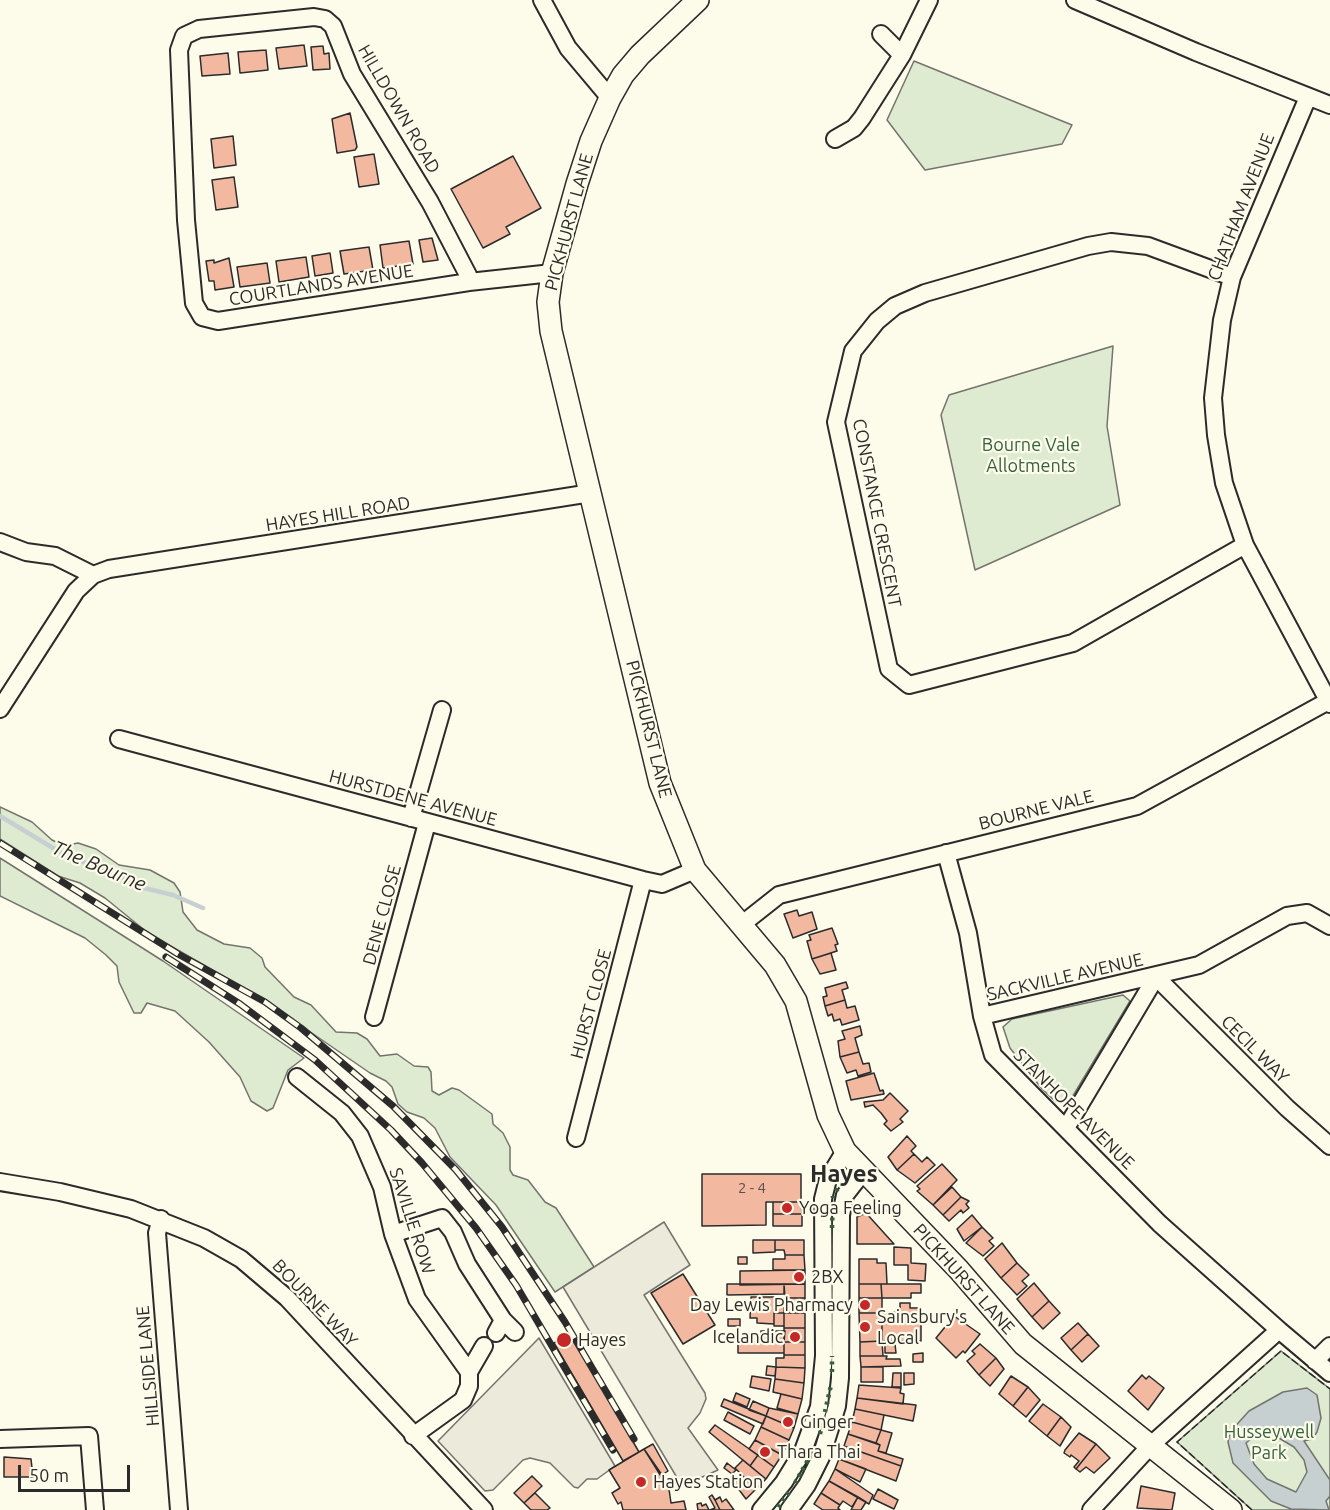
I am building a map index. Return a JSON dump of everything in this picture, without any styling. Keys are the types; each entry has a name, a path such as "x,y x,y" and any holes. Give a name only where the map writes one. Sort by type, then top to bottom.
{"main road":[{"name":"PICKHURST LANE","path":"698,0 640,55 623,75 610,98 587,152 552,273 548,302 551,331 660,783 695,870 775,965 796,1001 828,1115 845,1151 959,1270 1023,1344 1231,1510"}],"street":[{"path":"542,0 568,48 610,98"},
{"path":"835,139 854,128 902,55 929,0"},
{"path":"1075,0 1330,105"},
{"name":"HILLDOWN ROAD","path":"184,36 199,29 314,17 325,19 333,26 352,74 430,202 470,282"},
{"path":"881,34 902,55"},
{"name":"COURTLANDS AVENUE","path":"184,36 179,50 186,220 194,303 202,316 218,321 470,282 552,273"},
{"name":"CHATHAM AVENUE","path":"1308,97 1232,277 1222,320 1213,398 1224,483 1245,545 1329,702"},
{"name":"CONSTANCE CRESCENT","path":"1232,277 1148,246 1111,242 1088,246 925,292 895,306 877,321 854,351 836,422 889,669 909,685 1073,643 1245,545"},
{"name":"HAYES HILL ROAD","path":"93,575 109,569 591,493"},
{"path":"0,542 26,552 55,556 93,575 76,591 0,709"},
{"name":"BOURNE VALE","path":"741,925 779,895 1137,806 1329,702"},
{"name":"DENE CLOSE","path":"374,1017 442,710"},
{"name":"HURSTDENE AVENUE","path":"119,739 643,880 662,884 695,870"},
{"name":"STANHOPE AVENUE","path":"946,853 968,933 982,1016 993,1055 1160,1224 1330,1373"},
{"name":"HURST CLOSE","path":"576,1138 643,880"},
{"name":"SACKVILLE AVENUE","path":"982,1016 1156,977 1199,964 1287,916 1307,913 1330,926"},
{"name":"SACKVILLE AVENUE","path":"1066,1128 1156,977"},
{"name":"CECIL WAY","path":"1156,977 1287,1108 1330,1146"},
{"name":"SAVILLE ROW","path":"297,1077 342,1113 360,1136 381,1187 393,1234 417,1299 470,1372"},
{"path":"761,1510 784,1482 803,1450 819,1407 824,1356 824,1199 828,1179 845,1151"},
{"path":"789,1510 802,1493 821,1457 837,1406 840,1378 841,1215 844,1195 863,1172"},
{"name":"BOURNE WAY","path":"0,1182 94,1200 161,1219 223,1248 273,1283 484,1510"},
{"path":"393,1234 442,1218 505,1328"},
{"name":"HILLSIDE LANE","path":"161,1219 157,1233 179,1510"},
{"path":"1091,1510 1151,1445 1279,1330"},
{"path":"413,1436 463,1400 469,1386 470,1372 484,1346"},
{"path":"1315,1361 1330,1346"},
{"path":"0,1439 89,1436 95,1510"}],"green space":[{"path":"914,61 1072,125 1062,144 925,170 887,120"},
{"name":"Bourne Vale Allotments","path":"1113,346 1107,426 1120,505 975,570 941,415 949,395"},
{"path":"0,807 32,822 52,840 64,846 78,843 96,849 119,865 150,870 174,883 180,892 183,912 197,930 224,944 250,948 262,958 265,967 294,997 311,1005 336,1032 357,1033 367,1039 380,1056 397,1054 414,1066 428,1067 431,1072 432,1091 439,1095 452,1088 459,1090 492,1114 493,1124 503,1133 510,1147 510,1170 513,1175 528,1180 545,1202 556,1208 594,1267 555,1292 496,1205 450,1157 435,1128 424,1118 407,1112 398,1104 392,1087 386,1081 370,1073 258,996 148,933 105,898 80,883 58,876 0,839"},
{"path":"0,858 163,961 304,1058 288,1070 273,1108 267,1111 251,1101 240,1077 209,1042 175,1011 147,1003 141,1013 134,1013 119,982 117,966 85,938 0,896"},
{"path":"1123,995 1130,1001 1071,1099 1056,1102 1042,1089 1010,1048 1003,1027 1012,1019"},
{"name":"Husseywell Park","path":"1281,1351 1330,1389 1330,1510 1252,1510 1177,1442"}],"shaded area":[{"path":"664,1222 690,1265 644,1295 705,1393 706,1399 700,1413 688,1428 718,1470 682,1486 563,1287"},
{"path":"539,1338 615,1466 597,1479 587,1479 578,1488 574,1487 550,1463 530,1458 523,1460 493,1490 485,1491 438,1441"},
{"path":"1307,1388 1317,1395 1321,1418 1317,1432 1312,1439 1304,1441 1330,1480 1330,1496 1326,1501 1329,1510 1291,1509 1271,1501 1233,1463 1228,1442 1230,1432 1249,1411 1283,1392","holes":["1261,1431 1272,1434 1294,1447 1304,1460 1307,1472 1296,1492 1267,1479 1254,1464 1246,1443"]}],"building":[{"path":"304,45 307,66 279,69 276,48"},
{"path":"323,46 324,54 329,53 330,69 313,70 311,47"},
{"path":"266,50 268,70 240,73 238,52"},
{"path":"228,53 230,74 202,76 200,56"},
{"path":"350,113 357,147 355,150 337,153 332,119"},
{"path":"233,136 236,165 214,168 211,139"},
{"path":"374,154 379,184 359,187 354,157"},
{"path":"513,156 541,208 506,227 510,234 483,248 451,189"},
{"path":"234,177 238,207 216,210 212,180"},
{"path":"432,238 438,260 423,262 419,240"},
{"path":"409,241 413,264 383,268 380,245"},
{"path":"369,247 373,270 344,274 340,251"},
{"path":"330,253 333,273 315,276 312,256"},
{"path":"306,257 309,277 279,282 276,261"},
{"path":"229,258 234,287 215,290 214,281 209,281 206,261 214,260 214,263"},
{"path":"267,263 270,283 240,287 237,267"},
{"path":"797,910 799,916 812,912 817,929 793,938 784,914"},
{"path":"832,928 838,944 835,945 837,951 812,959 807,941 811,940 809,935"},
{"path":"831,953 836,970 820,974 812,959"},
{"path":"846,982 848,988 842,990 845,1000 825,1006 823,997 827,996 825,988"},
{"path":"845,1000 847,1008 855,1006 859,1020 842,1025 840,1019 834,1021 832,1014 828,1016 825,1006"},
{"path":"860,1026 862,1035 855,1038 859,1052 840,1057 838,1041 845,1039 842,1031"},
{"path":"859,1052 863,1064 869,1063 871,1072 858,1076 856,1070 847,1073 840,1057"},
{"path":"874,1073 880,1091 883,1090 884,1094 851,1100 846,1081"},
{"path":"890,1093 908,1111 900,1119 903,1122 891,1131 884,1124 887,1121 881,1113 873,1105 865,1107 864,1102 883,1100"},
{"path":"907,1136 916,1146 911,1151 914,1154 897,1170 888,1157"},
{"path":"914,1154 922,1162 927,1157 935,1165 915,1183 897,1170"},
{"path":"942,1164 957,1180 933,1205 917,1191 920,1189 917,1186"},
{"path":"702,1174 801,1174 801,1202 766,1202 766,1225 702,1226"},
{"path":"952,1187 961,1197 943,1215 933,1205"},
{"path":"961,1197 969,1201 966,1204 969,1208 963,1213 961,1210 949,1221 943,1215"},
{"name":"Yoga Feeling","path":"773,1202 801,1202 802,1214 773,1214"},
{"path":"866,1213 894,1244 857,1244 857,1217"},
{"path":"773,1214 802,1214 802,1226 773,1226"},
{"path":"972,1215 982,1227 964,1241 957,1229"},
{"path":"982,1227 993,1238 989,1241 994,1246 983,1256 966,1243"},
{"path":"753,1240 775,1240 775,1252 753,1253"},
{"path":"775,1240 804,1240 804,1255 785,1255 784,1250 775,1250"},
{"path":"1002,1243 1017,1263 1001,1278 985,1259"},
{"path":"894,1247 911,1248 911,1263 926,1264 925,1281 908,1280 908,1265 894,1265"},
{"path":"785,1255 804,1255 805,1270 773,1270 773,1259 785,1259"},
{"path":"738,1257 747,1257 747,1264 738,1264"},
{"path":"859,1259 877,1259 877,1263 886,1263 887,1284 859,1284"},
{"path":"1017,1263 1029,1275 1022,1281 1027,1286 1017,1295 1001,1278"},
{"path":"805,1270 805,1284 740,1285 740,1271"},
{"path":"683,1274 715,1325 683,1344 651,1293"},
{"path":"1034,1283 1049,1301 1032,1317 1017,1299"},
{"path":"727,1284 784,1284 784,1294 727,1295"},
{"path":"784,1284 805,1284 805,1298 785,1298"},
{"path":"859,1284 881,1284 882,1298 859,1298"},
{"path":"881,1284 921,1284 921,1293 911,1293 911,1298 882,1298"},
{"path":"751,1297 774,1297 774,1324 757,1323 757,1318 750,1318"},
{"path":"785,1298 805,1298 805,1313 784,1313"},
{"path":"859,1298 882,1298 882,1313 859,1313"},
{"path":"774,1299 784,1300 784,1313 774,1313"},
{"path":"1049,1301 1060,1313 1043,1329 1032,1317"},
{"path":"900,1303 910,1303 910,1308 921,1308 921,1341 882,1341 882,1313 900,1312"},
{"path":"774,1313 784,1313 784,1326 774,1326"},
{"path":"784,1313 805,1313 805,1328 784,1328"},
{"path":"859,1313 882,1313 882,1341 860,1342"},
{"path":"954,1316 980,1334 965,1353 963,1351 956,1358 936,1338"},
{"path":"728,1319 740,1319 740,1326 728,1326"},
{"path":"1078,1323 1088,1334 1071,1350 1061,1338"},
{"name":"Icelandic","path":"784,1328 805,1328 805,1342 784,1342"},
{"path":"761,1331 785,1331 784,1342 761,1341"},
{"path":"570,1334 639,1452 623,1461 554,1343"},
{"path":"738,1334 752,1334 752,1341 738,1341"},
{"path":"1088,1334 1099,1346 1082,1362 1071,1350"},
{"path":"738,1341 784,1342 784,1353 738,1353"},
{"path":"882,1341 883,1356 860,1356 860,1342"},
{"path":"784,1342 805,1342 805,1355 784,1355"},
{"path":"885,1344 895,1344 896,1353 885,1353"},
{"path":"980,1344 996,1358 979,1375 967,1361 975,1354 972,1351"},
{"path":"923,1353 923,1362 913,1362 913,1354"},
{"path":"784,1355 805,1355 805,1368 776,1367 776,1358 784,1358"},
{"path":"860,1356 887,1356 886,1359 900,1359 901,1366 861,1367"},
{"path":"996,1358 1004,1369 990,1386 979,1375"},
{"path":"767,1366 776,1367 775,1376 766,1375"},
{"path":"776,1367 805,1368 804,1383 775,1379"},
{"path":"861,1367 883,1367 883,1382 861,1382"},
{"path":"893,1373 901,1373 901,1387 892,1387"},
{"path":"904,1373 914,1373 914,1384 904,1385"},
{"path":"1142,1375 1146,1379 1149,1376 1164,1388 1148,1410 1128,1391"},
{"path":"752,1376 771,1379 769,1391 750,1387"},
{"path":"1011,1376 1028,1387 1013,1406 999,1394"},
{"path":"775,1379 804,1383 802,1399 773,1392"},
{"path":"859,1385 901,1388 900,1393 904,1394 903,1404 857,1398"},
{"path":"1028,1387 1040,1400 1026,1417 1013,1406"},
{"path":"736,1393 750,1399 747,1407 733,1401"},
{"path":"781,1394 802,1399 798,1414 777,1408"},
{"path":"857,1398 916,1405 913,1421 855,1409"},
{"path":"724,1399 766,1416 763,1424 721,1406"},
{"path":"753,1401 769,1408 766,1416 749,1410"},
{"path":"1043,1404 1061,1417 1047,1436 1029,1421"},
{"name":"Ginger","path":"769,1408 798,1414 794,1428 766,1416"},
{"path":"855,1409 884,1415 881,1430 852,1422"},
{"path":"728,1412 754,1426 750,1434 724,1420"},
{"path":"766,1416 794,1428 789,1440 761,1427"},
{"path":"1061,1417 1071,1427 1060,1446 1047,1436"},
{"path":"852,1422 881,1430 876,1443 848,1434"},
{"path":"715,1425 758,1455 750,1466 709,1432"},
{"path":"761,1427 789,1440 782,1455 755,1440"},
{"path":"881,1430 892,1433 886,1453 878,1451 880,1445 876,1443"},
{"path":"1079,1433 1096,1444 1076,1469 1074,1467 1079,1461 1064,1453"},
{"path":"848,1434 880,1445 878,1451 903,1459 901,1466 844,1446"},
{"name":"Thara Thai","path":"755,1440 782,1455 774,1467 749,1449"},
{"path":"653,1444 668,1471 662,1475 644,1449"},
{"path":"1096,1444 1110,1458 1094,1473 1086,1467 1080,1472 1076,1469"},
{"path":"844,1446 901,1466 896,1481 839,1459"},
{"name":"Hayes Station","path":"644,1449 669,1489 671,1503 684,1501 686,1510 623,1510 621,1502 618,1504 612,1493 620,1488 609,1470"},
{"path":"758,1455 774,1467 766,1479 750,1466"},
{"path":"4,1457 31,1459 33,1477 4,1477"},
{"path":"839,1459 866,1469 860,1482 835,1469"},
{"path":"743,1460 766,1479 756,1489 735,1468"},
{"path":"727,1463 736,1470 732,1474 724,1468"},
{"path":"835,1469 873,1495 869,1504 829,1481"},
{"path":"742,1475 756,1489 746,1499 734,1483"},
{"path":"532,1476 542,1486 524,1503 514,1493"},
{"path":"829,1481 858,1497 852,1507 843,1501 840,1505 821,1493"},
{"path":"1141,1486 1175,1493 1172,1510 1137,1508"},
{"path":"878,1489 898,1500 894,1509 873,1499"},
{"path":"535,1493 550,1508 531,1510 524,1503"},
{"path":"821,1493 840,1505 838,1508 840,1510 823,1510 814,1504"},
{"path":"712,1495 720,1510 710,1510 715,1508 709,1497"},
{"path":"720,1497 722,1502 726,1499 734,1510 720,1510 715,1500"},
{"path":"858,1497 866,1502 861,1510 851,1510"},
{"path":"701,1503 702,1506 706,1504 709,1510 698,1510 697,1504"}],"waterway":[{"name":"The Bourne","path":"0,816 68,857 108,870 140,887 173,895 203,908"}],"railway":[{"path":"0,843 178,954 265,1002 301,1028 393,1106 456,1170 502,1227 565,1322 634,1439"},
{"path":"166,957 240,1004 315,1060 391,1130 422,1163 476,1228 516,1285 613,1450"}],"hedge":[{"path":"836,1191 844,1180"},
{"path":"832,1228 833,1196"},
{"path":"832,1356 832,1372"},
{"path":"820,1434 831,1385"},
{"path":"795,1483 813,1451"},
{"path":"778,1507 790,1491"}],"fence":[{"path":"1252,1510 1177,1442 1281,1351 1330,1389"}],"place":[{"name":"Yoga Feeling","path":"787,1208"},
{"name":"2BX","path":"799,1277"},
{"name":"Day Lewis Pharmacy","path":"865,1305"},
{"name":"Sainsbury's Local","path":"865,1327"},
{"name":"Icelandic","path":"795,1337"},
{"name":"Hayes","path":"564,1340"},
{"name":"Ginger","path":"788,1422"},
{"name":"Thara Thai","path":"765,1452"},
{"name":"Hayes Station","path":"641,1482"}],"district":[{"name":"Hayes","path":"844,1174"}]}
